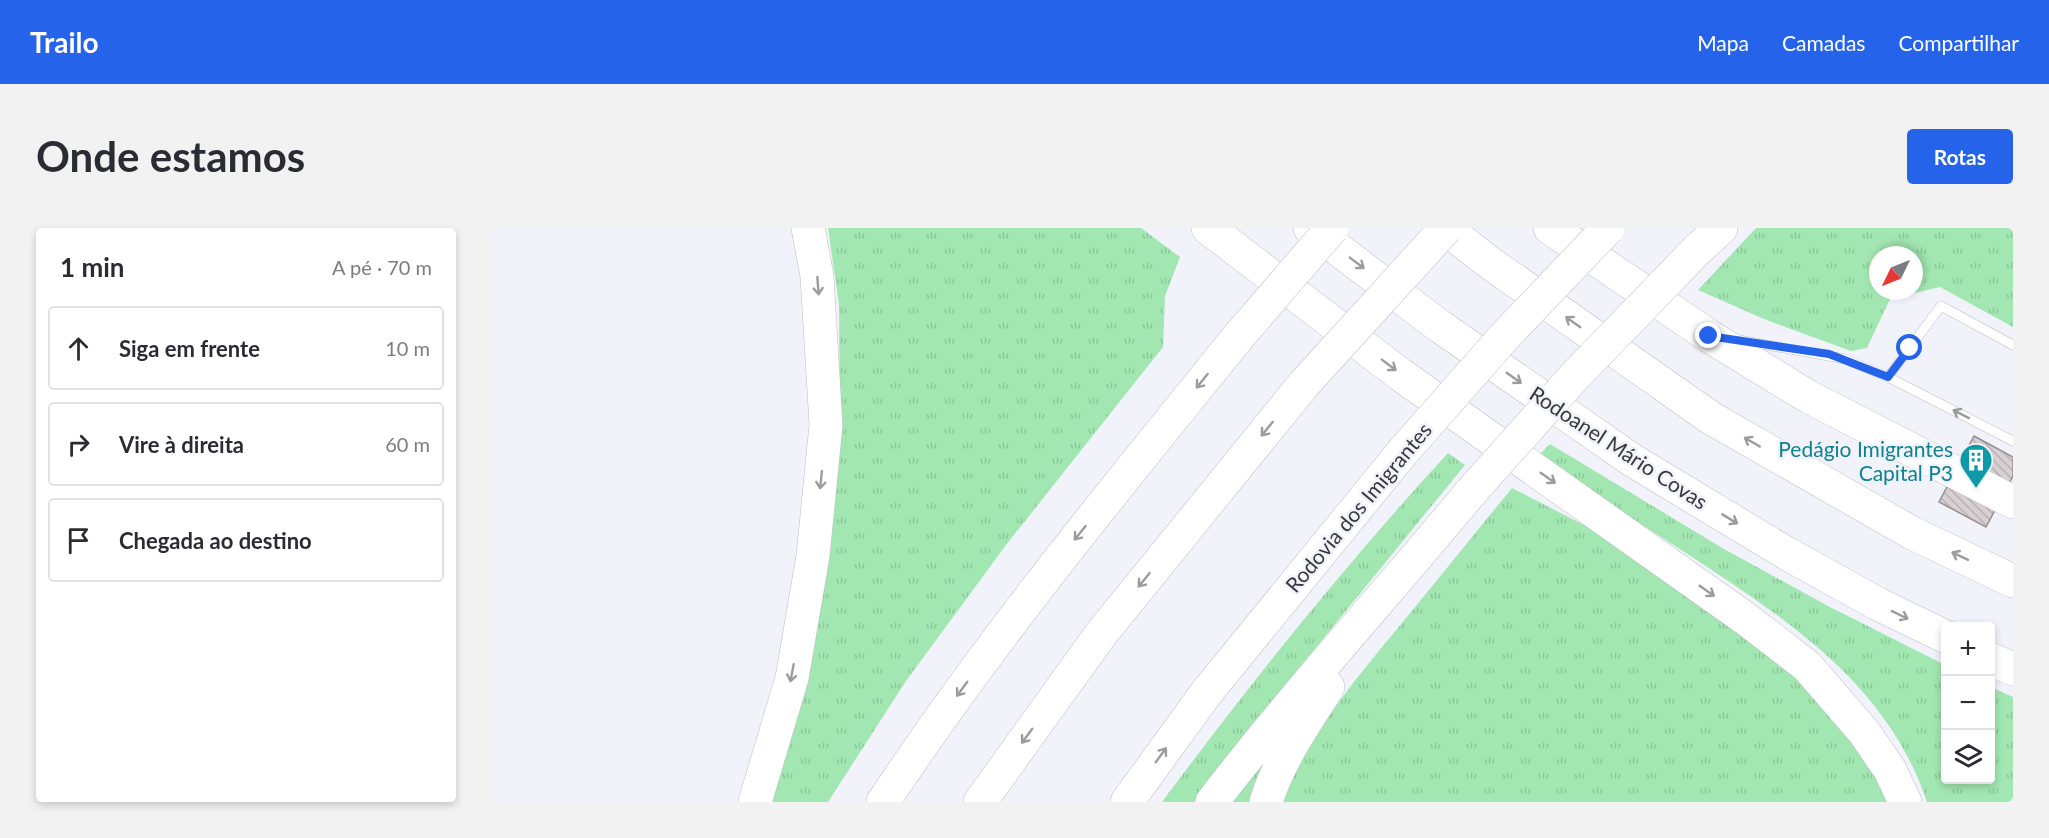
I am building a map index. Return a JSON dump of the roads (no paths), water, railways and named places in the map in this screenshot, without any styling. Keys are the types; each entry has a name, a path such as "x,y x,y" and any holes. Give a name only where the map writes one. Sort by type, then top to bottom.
{"highway":[{"path":"755,802 792,678 813,556 826,425 817,276 808,228"},
{"path":"1208,228 1401,375 1746,619 1807,666 1864,732 1890,770 1905,802"},
{"name":"Rodoanel Mário Covas","path":"1310,228 1438,325 1632,460 1806,564 1878,604 1941,635"},
{"path":"884,802 920,747 1036,588 1239,336 1332,228"},
{"path":"980,802 1101,634 1304,384 1445,228 1490,263 1711,418 1912,533 2013,581"},
{"path":"1550,228 1709,336 1809,397 2013,502"},
{"name":"Rodovia dos Imigrantes","path":"1127,802 1207,692 1401,454 1504,337 1608,228"},
{"path":"1212,802 1257,743 1471,492 1574,377 1721,228"},
{"path":"1266,802 1272,784 1295,738 1396,582"},
{"path":"1995,661 2013,669"}],"lane":[{"path":"1888,377 1941,306 2013,345"},
{"path":"1709,336 1829,354 1888,377 2013,441"}],"place":[{"name":"Pedágio Imigrantes Capital P3","path":"1976,489"}]}
